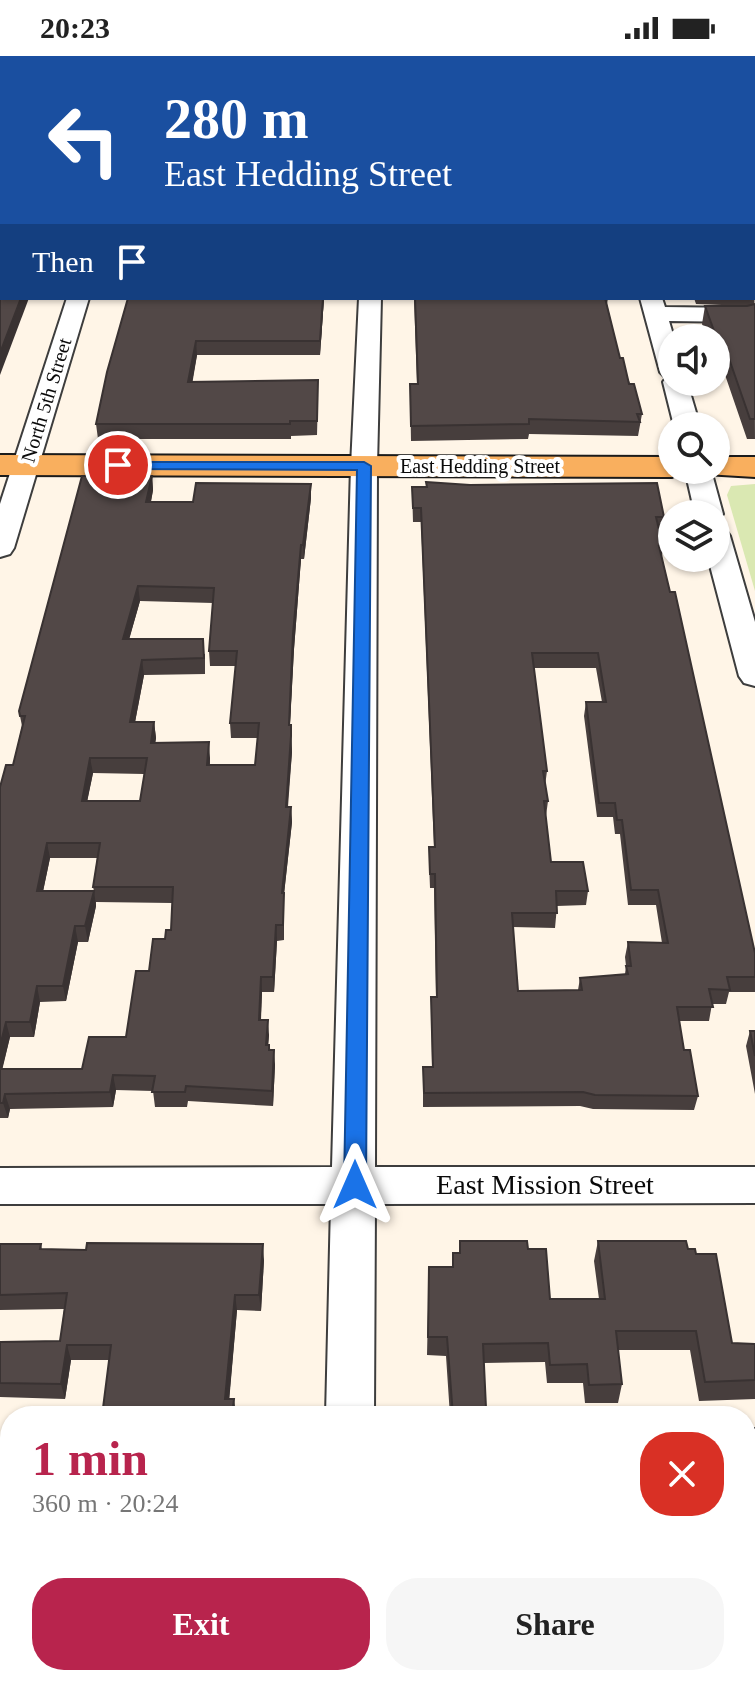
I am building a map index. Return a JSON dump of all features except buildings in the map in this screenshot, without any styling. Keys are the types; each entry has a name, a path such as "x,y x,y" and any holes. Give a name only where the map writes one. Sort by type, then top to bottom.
{"main road":[{"name":"East Hedding Street","path":"13,465 658,467"},
{"path":"730,467 755,467"}],"street":[{"name":"North 5th Street","path":"0,548 13,465 77,300"},
{"path":"350,1406 364,466 370,300"},
{"path":"654,306 743,315"},
{"path":"726,572 755,676"},
{"name":"East Mission Street","path":"0,1186 755,1185"}],"green space":[{"path":"755,484 755,591 727,495 731,486"}],"route":[{"path":"118,465 364,466 355,1185"}]}
